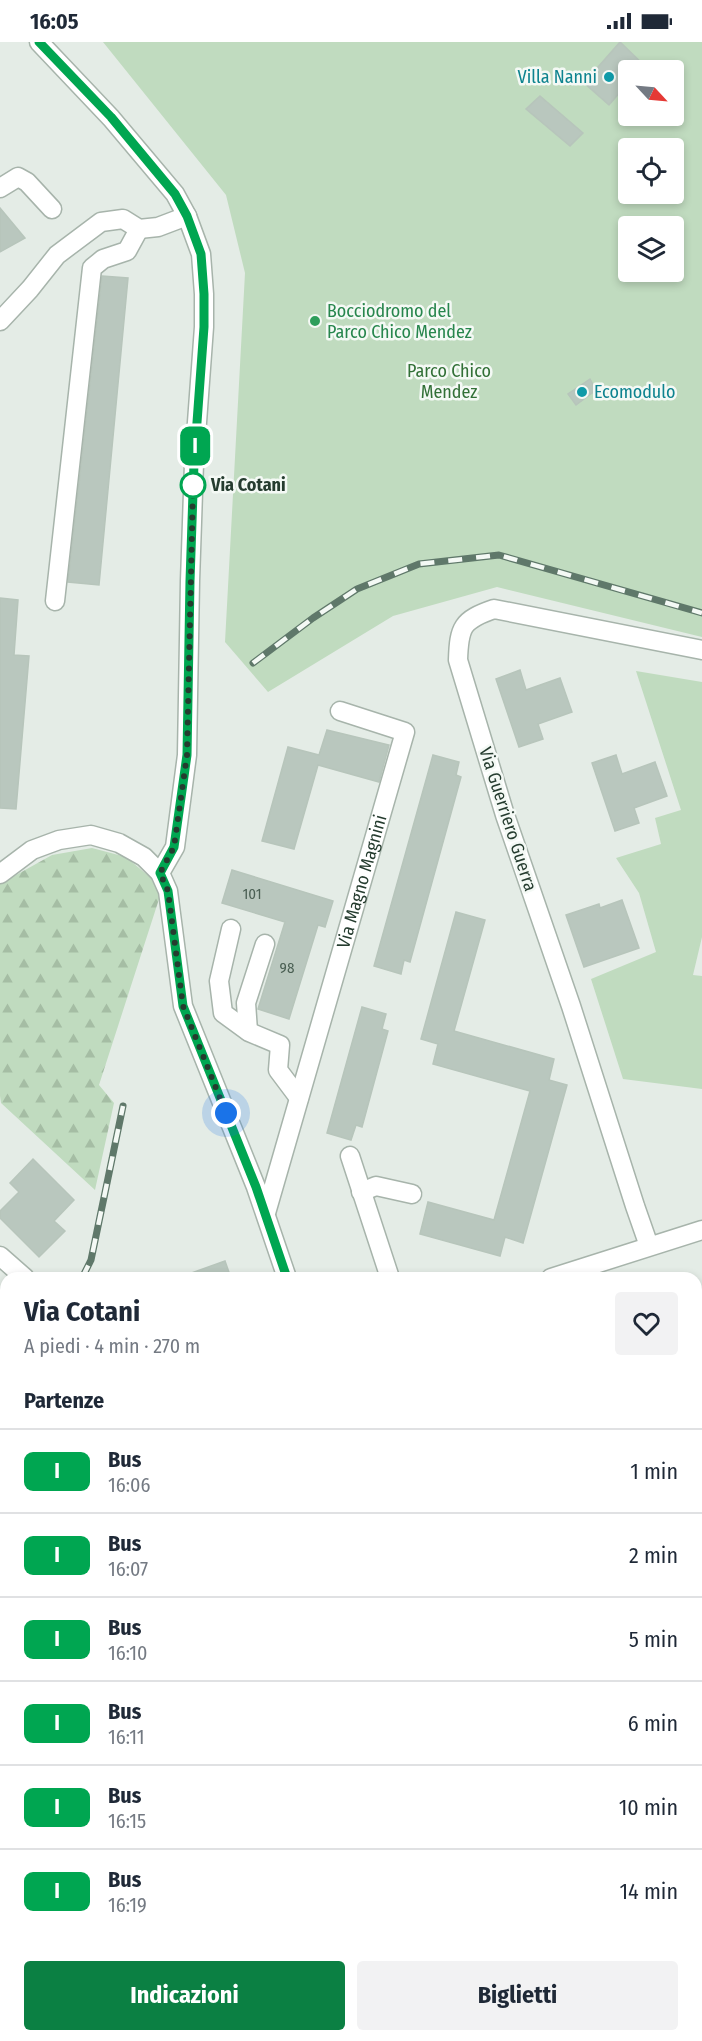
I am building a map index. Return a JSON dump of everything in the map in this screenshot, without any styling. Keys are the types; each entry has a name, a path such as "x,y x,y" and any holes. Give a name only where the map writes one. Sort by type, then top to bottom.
{"street":[{"path":"39,42 111,117 175,194 187,216 201,254 204,305 194,463 187,755 174,847 160,873"},
{"path":"0,188 18,177 27,182 52,209"},
{"path":"0,321 57,255 101,222 123,219 139,229 158,226 187,216"},
{"path":"55,601 92,268 103,259 127,251 139,229"},
{"name":"Via Guerriero Guerra","path":"650,1246 505,815 458,660 459,636 474,616 494,609 702,650"},
{"name":"Via Magno Magnini","path":"266,1214 405,732 340,711"},
{"path":"0,874 32,850 59,840 91,835 119,843 144,857 160,873 168,891 183,1006 266,1214 285,1272"},
{"path":"231,929 219,981 222,1013 248,1031 280,1045 278,1070 299,1098"},
{"path":"248,1031 246,1003 265,944"},
{"path":"350,1156 388,1272"},
{"path":"361,1192 376,1186 412,1194"},
{"path":"570,1272 702,1230"},
{"path":"0,1256 19,1272"}],"green space":[{"name":"Parco Chico Mendez","path":"103,42 702,42 702,637 497,587 393,616 268,692 225,642 245,273 226,195"},
{"path":"636,671 702,682 702,937 693,975 702,976 702,1089 623,1079 591,979 656,952 639,893 616,858 661,844 655,818 681,810"},
{"path":"92,848 126,857 151,878 160,896 99,1085 114,1103 95,1190 1,1103 0,1096 0,884 52,855"}],"building":[{"name":"Villa Nanni","path":"620,42 639,60 618,60 618,95 609,105 584,83"},
{"path":"540,96 583,133 570,146 526,109"},
{"path":"0,208 25,238 0,252"},
{"path":"102,276 128,278 99,585 68,582"},
{"name":"Ecomodulo","path":"590,379 596,390 576,405 568,394"},
{"path":"0,598 18,600 14,655 29,656 16,809 0,808"},
{"path":"520,670 526,690 560,678 572,712 538,724 543,739 519,747 496,679"},
{"path":"327,730 389,745 379,782 318,765 294,849 262,841 288,747 319,755"},
{"path":"433,755 459,762 456,775 461,777 410,962 404,960 401,974 374,966"},
{"path":"616,755 622,774 655,762 667,796 634,808 639,823 615,831 592,763"},
{"path":"232,870 333,901 325,927 318,925 289,1019 258,1009 285,922 222,903"},
{"path":"622,900 639,948 584,967 566,915 599,904 600,908"},
{"path":"456,912 485,920 454,1031 554,1059 549,1080 567,1085 523,1243 505,1237 500,1256 420,1234 428,1202 494,1220 530,1091 433,1064 438,1044 421,1039"},
{"path":"362,1007 386,1014 382,1029 388,1031 362,1127 356,1125 351,1140 327,1133"},
{"path":"33,1159 74,1200 54,1221 65,1231 39,1257 0,1218 0,1211 19,1192 10,1183"},
{"path":"225,1261 229,1272 194,1272"}],"railway":[{"path":"253,663 313,618 357,589 419,564 499,555 702,613"},
{"path":"85,1272 91,1260 123,1106"}],"bus line":[{"name":"I","path":"39,42 111,117 175,194 187,216 201,254 204,327 194,463 187,755 174,847 160,873 168,891 183,1006 256,1187 285,1272"}],"place":[{"name":"Villa Nanni","path":"609,77"},
{"name":"Bocciodromo del Parco Chico Mendez","path":"315,321"},
{"name":"Ecomodulo","path":"582,392"},
{"name":"Via Cotani","path":"193,485"}],"route":[{"path":"193,485 187,755 174,847 160,873 168,891 183,1006 226,1113"}]}
